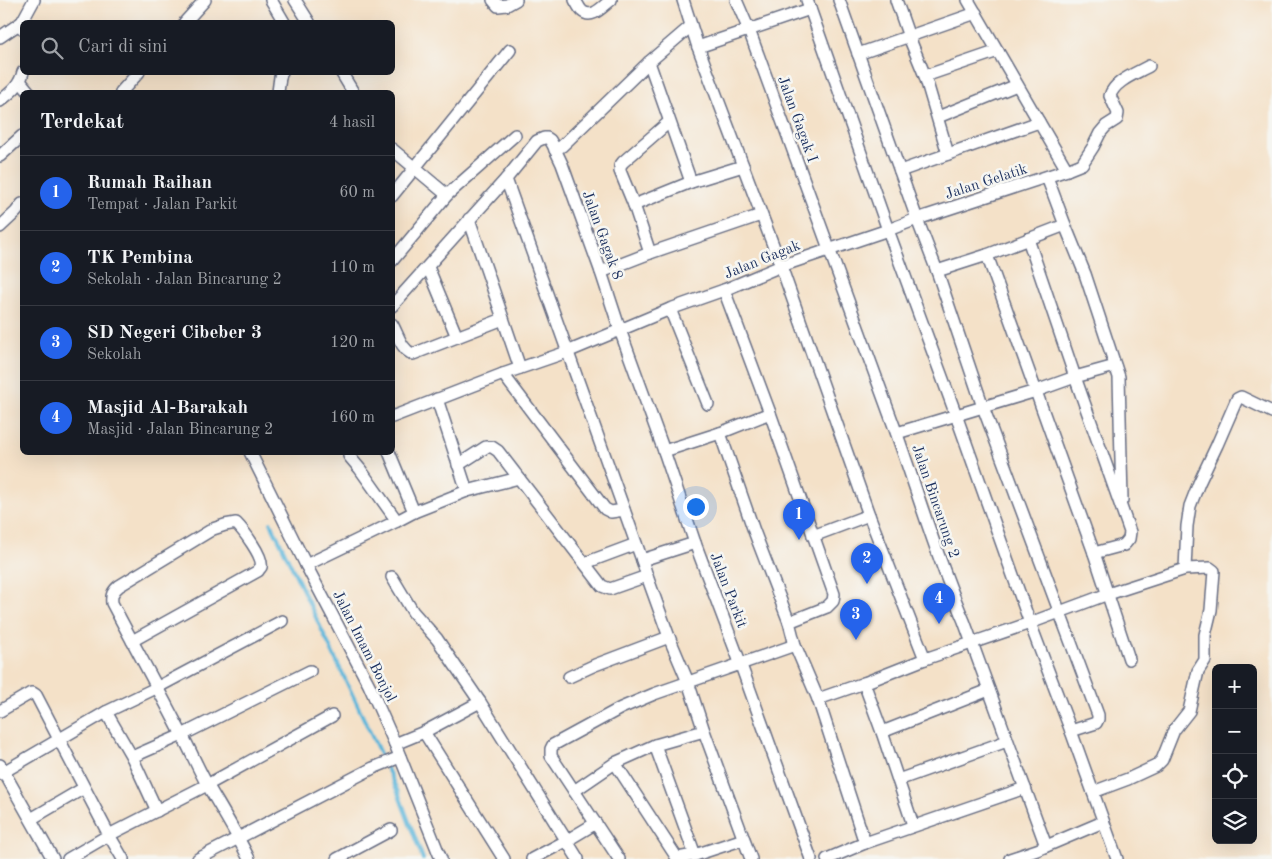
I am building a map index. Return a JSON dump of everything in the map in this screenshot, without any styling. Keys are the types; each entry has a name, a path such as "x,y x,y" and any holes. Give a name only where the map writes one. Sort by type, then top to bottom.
{"street":[{"path":"23,20 34,0"},
{"path":"187,20 205,0"},
{"path":"271,0 283,20"},
{"path":"295,0 308,20"},
{"path":"493,0 498,6 507,5 516,0"},
{"path":"575,0 581,10 590,14 611,0"},
{"path":"683,0 698,47 781,266 869,515 925,659"},
{"name":"Jalan Gagak I","path":"736,0 749,30 830,249"},
{"path":"839,0 937,272 983,407 1098,715 1096,723 1071,731"},
{"path":"896,0 925,76 948,154"},
{"path":"968,0 1040,122 1065,170"},
{"path":"698,47 749,30 808,4 1030,623 1117,859"},
{"path":"858,54 976,12"},
{"path":"0,37 20,23"},
{"path":"395,303 540,139 547,138 555,150 562,146 649,62 691,26"},
{"path":"395,192 510,50"},
{"path":"925,76 998,51"},
{"path":"649,62 691,182"},
{"name":"Jalan Gelatik","path":"917,219 1082,164 1102,130 1117,119 1118,113 1110,96 1113,89 1120,82 1150,66"},
{"path":"124,90 136,75"},
{"path":"278,90 281,75"},
{"path":"342,75 352,90"},
{"path":"22,77 28,90"},
{"path":"0,101 16,87 22,77"},
{"path":"938,116 1017,85"},
{"path":"650,253 620,171 620,166 669,122"},
{"path":"900,171 1040,122"},
{"path":"395,256 447,195 515,135"},
{"path":"0,156 20,138"},
{"name":"Jalan Gagak 8","path":"555,150 562,164 620,330"},
{"path":"395,151 447,195"},
{"path":"634,205 691,182 743,166"},
{"path":"1047,177 1085,274 1119,378 1122,511"},
{"path":"506,179 647,576 688,682 751,859"},
{"path":"0,227 20,207"},
{"path":"601,272 650,253 762,215"},
{"name":"Jalan Gagak","path":"395,416 503,374 567,352 781,266 917,219"},
{"path":"469,220 520,368"},
{"path":"937,272 1065,225"},
{"path":"1028,239 1130,532 1129,539 1124,544 1094,553"},
{"name":"Jalan Bincarung 2","path":"830,249 950,590 972,642 1025,788 1041,852"},
{"path":"987,255 1094,553 1129,658"},
{"path":"428,267 457,337"},
{"path":"724,290 834,594 833,601 827,607 789,622"},
{"path":"670,309 708,404"},
{"path":"395,330 404,348 410,354 413,354 504,319"},
{"name":"Jalan Parkit","path":"620,330 695,543 811,859"},
{"path":"896,433 1115,366"},
{"path":"503,374 605,509 611,512 624,510"},
{"path":"1185,569 1186,526 1190,506 1237,399 1241,397 1272,412"},
{"path":"437,399 467,491"},
{"path":"664,451 720,433 770,413"},
{"path":"720,433 754,531 789,622 795,645 818,699 865,843"},
{"path":"458,465 486,447 492,447 498,451 520,478 602,586 610,590 647,576"},
{"name":"Jalan Imam Bonjol","path":"251,455 306,565 369,685 441,859"},
{"path":"390,455 414,512"},
{"path":"349,456 397,521"},
{"path":"306,565 414,512 467,491 520,478"},
{"path":"813,536 869,515"},
{"path":"132,641 258,571 261,567 257,553 236,523 213,529 114,590 111,596 112,603 207,785 250,859"},
{"path":"642,560 695,543"},
{"path":"584,563 636,544"},
{"path":"818,699 1108,594 1185,569 1210,568 1214,573 1211,610 1205,635 1204,660 1198,670 1189,711 1174,730 1165,754 1159,763 1128,779 1093,792"},
{"path":"392,577 413,612 437,639 480,702 578,859"},
{"path":"52,859 31,819 1,771 60,740 106,712 156,688 282,620"},
{"path":"570,677 595,665 670,637"},
{"path":"619,859 551,756 553,745 622,708 654,694 795,645"},
{"path":"132,757 182,735 310,671"},
{"path":"864,683 913,825"},
{"path":"882,732 989,690"},
{"path":"0,711 33,693 36,695 122,859"},
{"path":"395,744 424,732 480,702"},
{"path":"106,712 132,757 157,811"},
{"path":"68,859 109,835 207,785 332,716"},
{"path":"574,791 615,763 654,745 704,731"},
{"path":"424,732 504,859"},
{"path":"898,780 1007,741"},
{"path":"654,745 695,855"},
{"path":"198,859 373,768 400,757"},
{"path":"615,763 677,857 695,855 744,839"},
{"path":"31,819 84,788"},
{"path":"827,859 913,825 1025,788"},
{"path":"1010,859 1041,852 1103,822"},
{"path":"532,859 596,823"},
{"path":"337,859 391,830"}],"waterway":[{"path":"271,523 397,790 423,859"}],"place":[{"name":"Rumah Raihan","path":"799,540"},
{"name":"TK Pembina","path":"867,584"},
{"name":"Masjid Al-Barakah","path":"939,624"},
{"name":"SD Negeri Cibeber 3","path":"856,640"}]}
